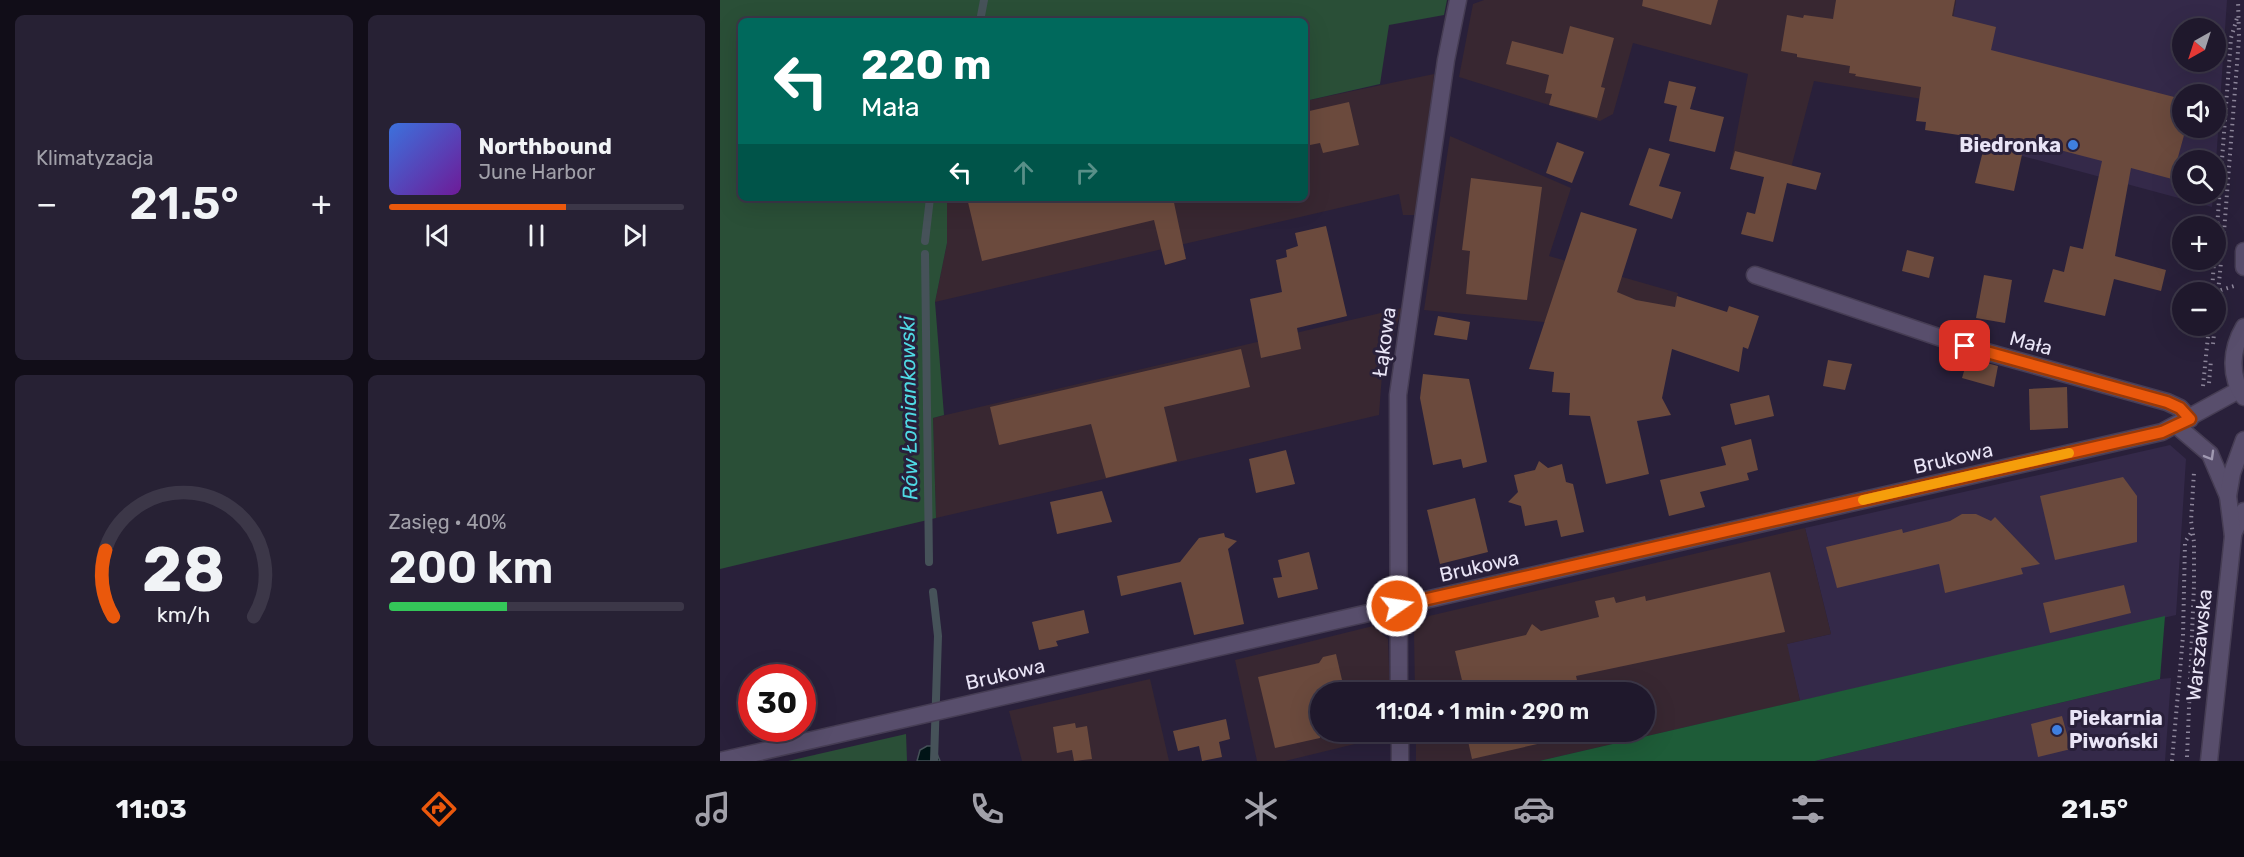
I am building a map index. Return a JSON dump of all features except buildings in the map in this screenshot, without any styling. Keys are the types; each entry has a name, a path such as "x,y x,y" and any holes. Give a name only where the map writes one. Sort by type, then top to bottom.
{"street":[{"name":"Łąkowa","path":"1399,682 1398,395 1446,60 1458,0"},
{"path":"2244,251 2244,267"},
{"name":"Mała","path":"1755,275 1848,309 1965,346 2167,402 2180,408 2184,423"},
{"path":"2242,394 2233,366 2234,351 2244,327"},
{"name":"Brukowa","path":"720,761 2162,432 2242,394"},
{"name":"Warszawska","path":"2184,423 2210,454 2228,496 2233,534 2209,761"},
{"name":"Warszawska","path":"2228,496 2232,473 2244,440"},
{"name":"Warszawska","path":"2233,534 2244,511"},
{"path":"1400,742 1400,761"}],"path":[{"path":"2216,282 2239,39 2238,0"},
{"path":"2218,216 2231,38 2237,18"},
{"path":"2226,288 2239,284"},
{"path":"2209,336 2206,390 2211,336"},
{"path":"2186,761 2194,585 2194,542 2191,532 2194,466"},
{"path":"2172,761 2183,636 2185,542 2191,532"}],"shaded area":[{"path":"1484,0 1956,0 1940,102 1814,81 1787,183 1730,169 1748,74 1633,43 1613,114 1600,121 1459,77 1473,4"},
{"path":"1956,0 2227,0 2226,18 2172,18 2172,72 2222,72 2221,84 2172,84 2172,138 2218,138 2217,150 2172,150 2172,196 2000,150 1940,90"},
{"path":"1434,74 1429,135 1416,215 1403,215 1399,194 935,302 947,243 947,201 1308,201 1308,100"},
{"path":"1450,136 1571,188 1549,256 1678,293 1675,307 1570,393 1552,392 1556,376 1553,323 1424,310"},
{"path":"1402,308 1382,374 1379,415 936,518 933,418"},
{"path":"2170,445 2186,459 2176,615 1800,701 1786,644 1831,634 1805,528"},
{"path":"1805,528 1831,634 1787,644 1800,701 1655,734 1655,682 1415,682 1414,633 1429,616"},
{"path":"1373,626 1388,639 1390,682 1310,682 1310,742 1363,742 1285,761 1257,761 1235,660"},
{"path":"2171,678 2165,761 1815,761 2160,679"},
{"path":"1150,679 1169,761 1022,761 1009,711"},
{"path":"1416,742 1622,742 1539,761 1416,761"},
{"path":"927,746 934,746 940,761 917,761 920,750"}],"green space":[{"path":"720,0 1447,0 1444,15 1389,25 1380,84 1308,100 1308,18 738,18 738,201 947,201 947,243 935,302 944,415 933,418 936,518 720,569"},
{"path":"2165,616 2160,679 1815,761 1539,761 1621,742 1655,742 1655,734"},
{"path":"906,734 907,761 788,761"}],"waterway":[{"name":"Rów Łomiankowski","path":"981,18 984,0"},
{"name":"Rów Łomiankowski","path":"925,241 930,201"},
{"name":"Rów Łomiankowski","path":"925,254 929,562"},
{"name":"Rów Łomiankowski","path":"933,592 938,636 934,761"}],"slow traffic":[{"path":"1863,500 2069,453"}],"place":[{"name":"Biedronka","path":"2073,145"},
{"name":"Piekarnia Piwoński","path":"2057,730"}],"route":[{"path":"1397,606 2162,432 2190,419 2180,408 2167,402 1965,346"}]}
